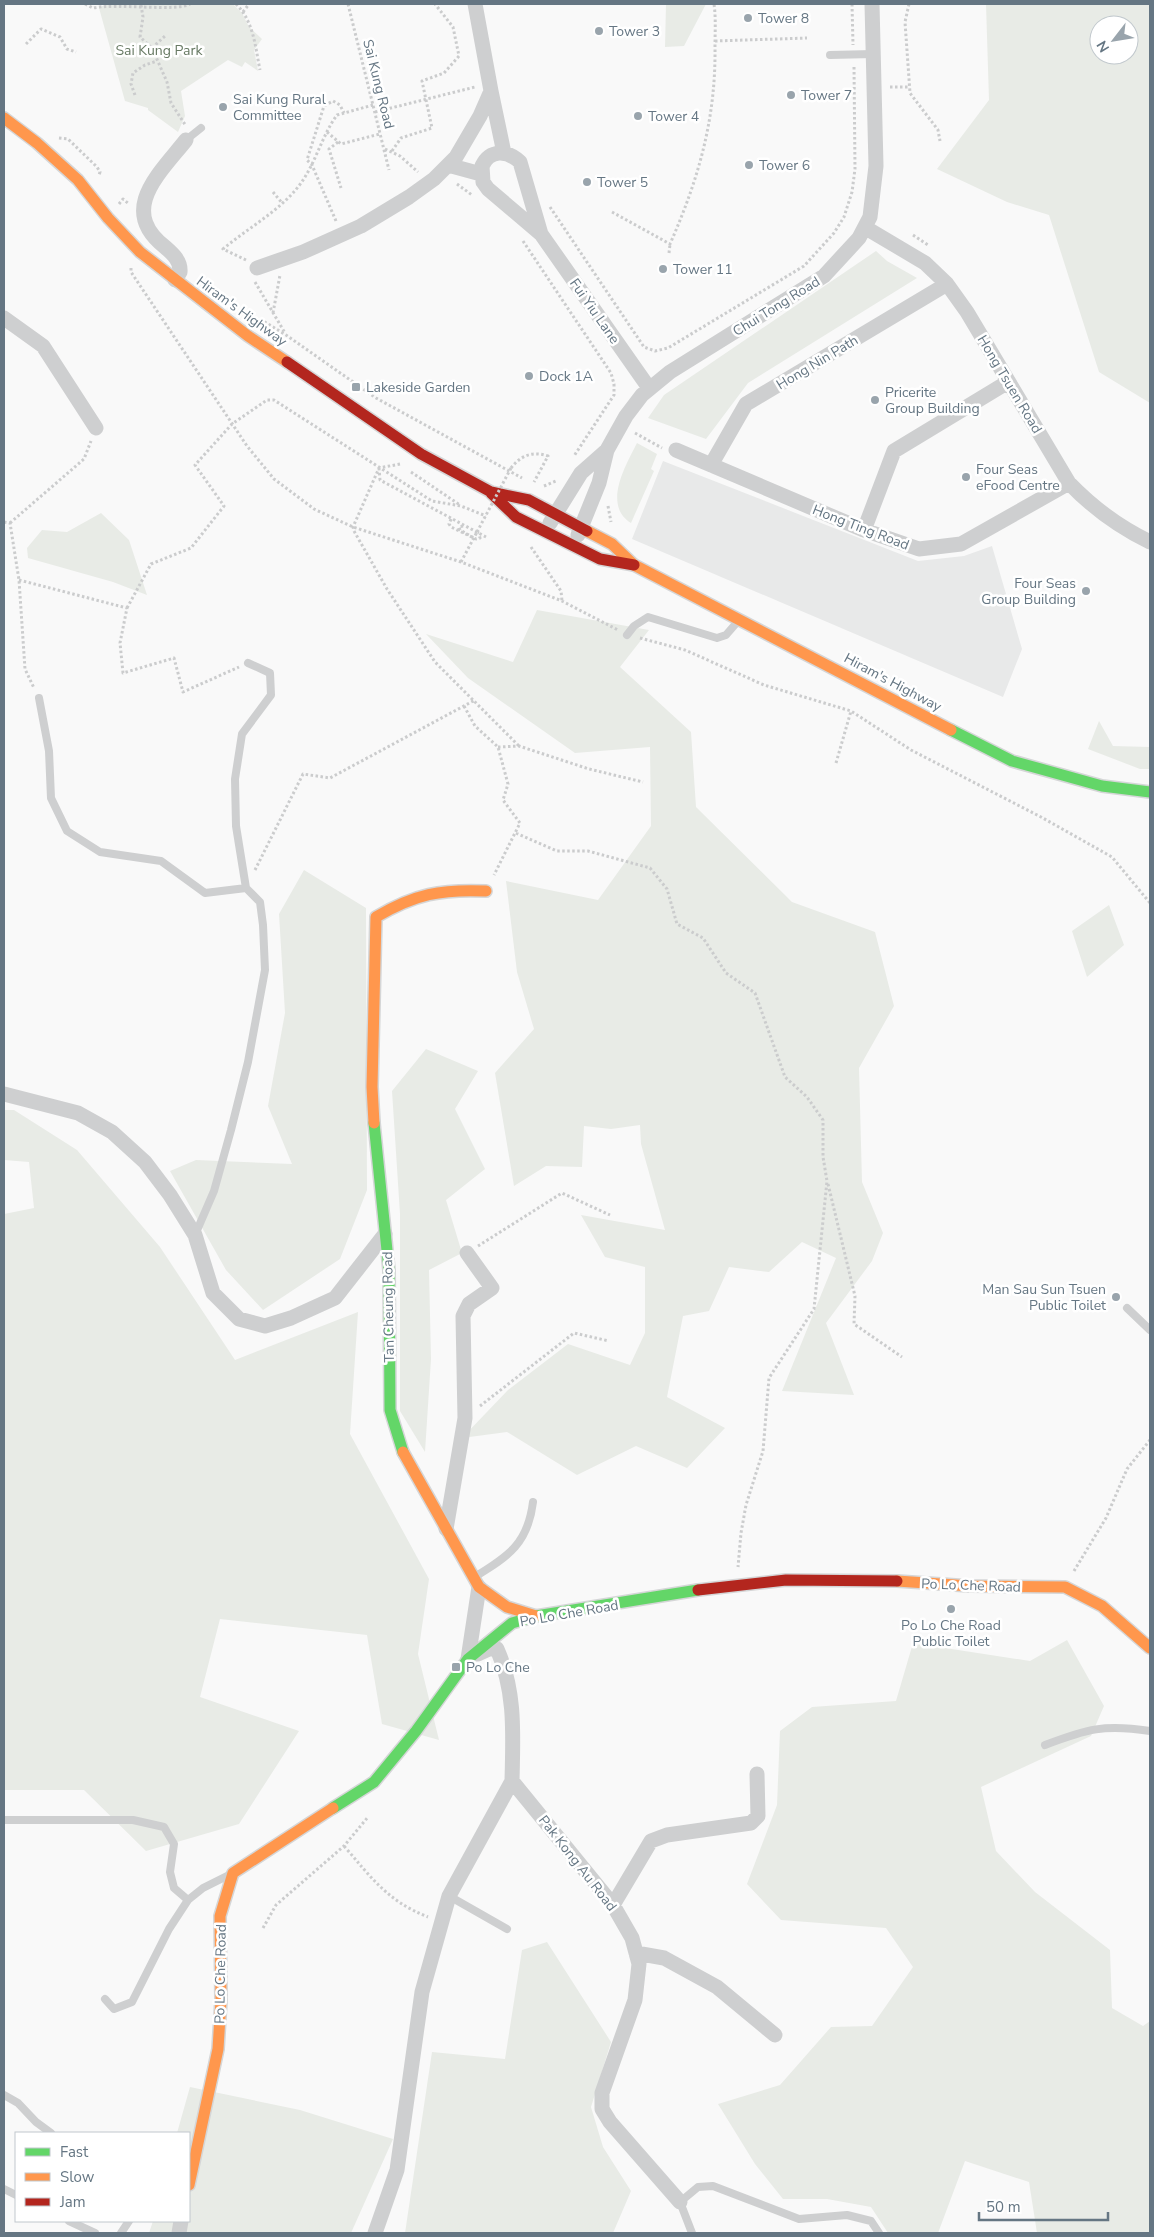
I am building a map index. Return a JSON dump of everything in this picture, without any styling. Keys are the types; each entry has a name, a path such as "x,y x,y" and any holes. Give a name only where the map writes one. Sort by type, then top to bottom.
{"street":[{"path":"439,174 454,168 480,174 485,160 496,153 504,153 475,4"},
{"name":"Chui Tong Road","path":"572,545 582,528 599,484 607,450 626,416 649,388 670,372 824,276 866,228 870,217 875,179 872,4"},
{"path":"253,265 282,260 342,234 380,215 439,174 456,157 471,132 490,87"},
{"name":"Hiram's Highway","path":"4,118 37,143 78,180 108,218 140,252 248,336 411,449 491,492 529,500 612,544 634,565 1012,761 1080,781 1150,792"},
{"path":"175,280 180,272 178,260 151,234 145,225 142,211 144,202 156,180 186,140"},
{"name":"Fui Yiu Lane","path":"504,153 513,156 521,166 541,234"},
{"name":"Fui Yiu Lane","path":"480,174 488,189 541,234 649,388"},
{"name":"Hong Tsuen Road","path":"866,228 925,263 947,284 967,312 1069,483 1087,502 1109,519 1150,542"},
{"name":"Hong Nin Path","path":"711,465 746,404 947,284"},
{"path":"4,318 42,346 96,428"},
{"path":"864,530 894,451 1008,382"},
{"name":"Hong Ting Road","path":"671,449 864,530 920,549 961,544 1069,483"},
{"name":"Chui Tong Road","path":"546,532 555,514 581,474 607,450"},
{"name":"Hiram's Highway","path":"491,492 516,517 600,559 634,565"},
{"path":"385,1234 372,1087 376,917 411,897 435,890 486,891"},
{"name":"Tan Cheung Road","path":"4,1094 78,1113 112,1132 144,1162 170,1195 195,1235 213,1293 238,1319 265,1326 291,1318 335,1298 385,1234"},
{"name":"Tan Cheung Road","path":"385,1234 389,1270 390,1410 402,1451 477,1582 507,1607 536,1616"},
{"path":"446,1529 465,1418 464,1316 469,1304 492,1288 467,1253"},
{"name":"Po Lo Che Road","path":"190,2180 218,2049 221,2000 220,1916 233,1873 374,1782 416,1731 468,1659 512,1623 536,1616 681,1592 786,1580 846,1579 970,1586 1065,1587 1102,1606 1150,1648"},
{"path":"468,1659 477,1582"},
{"path":"375,2233 397,2170 422,1992 448,1896 512,1781 514,1720 509,1682 504,1665 497,1649 489,1649 468,1659"},
{"path":"613,1905 652,1841 667,1836 751,1823 758,1816 757,1774"},
{"name":"Pak Kong Au Road","path":"512,1781 613,1905 632,1938 639,1964 635,2000 602,2093 602,2109 610,2122 680,2202"},
{"path":"636,1953 664,1958 718,1987 775,2035"}],"lane":[{"path":"830,55 873,54"},
{"path":"186,140 201,128"},
{"path":"627,635 634,626 648,617 717,638 726,635 740,619"},
{"path":"195,1235 214,1191 233,1120 248,1062 265,970 260,902 246,888 236,826 235,779 242,734 271,696 270,673 248,663"},
{"path":"39,698 49,751 50,798 67,830 100,852 161,861 205,893 246,888"},
{"path":"1127,1308 1150,1330"},
{"path":"477,1582 515,1548 528,1525 533,1502"},
{"path":"1045,1745 1078,1732 1102,1727 1150,1731"},
{"path":"4,1820 133,1820 164,1827 174,1844 170,1872 174,1888 188,1900"},
{"path":"104,1999 114,2009 132,2002 169,1929 188,1900 203,1888 233,1873"},
{"path":"448,1896 507,1929"},
{"path":"4,2095 18,2104 36,2122 50,2132"},
{"path":"692,2233 680,2202 698,2187 713,2186 799,2219 847,2215 871,2221 879,2233"},
{"path":"71,2222 94,2233"},
{"path":"121,2233 128,2222"}],"path":[{"path":"85,4 93,8 104,5 182,8 190,4"},
{"path":"236,4 243,12 252,30 260,70"},
{"path":"243,12 249,4"},
{"name":"Sai Kung Road","path":"348,4 389,170"},
{"path":"392,151 401,138 432,127 422,81 441,75 460,55 454,30 435,4"},
{"path":"669,253 670,244 690,195 706,141 714,98 714,4"},
{"path":"549,204 644,347 656,351 668,348 804,266 834,234 844,217 852,192 854,176 852,4"},
{"path":"909,4 906,22 910,93 938,130 940,141"},
{"path":"141,6 143,17 140,37 152,48 167,82 171,103 183,119"},
{"path":"454,30 461,28"},
{"path":"26,44 41,29 56,35 67,49 76,52"},
{"path":"152,48 166,35"},
{"path":"715,41 807,38"},
{"path":"135,95 131,84 133,73 145,65 157,61"},
{"path":"374,112 426,99 490,87"},
{"path":"889,87 909,88"},
{"path":"342,234 312,165 308,160 324,106 333,101 340,105 344,113"},
{"path":"253,265 223,249 282,203 299,186 312,165 337,115 373,105"},
{"path":"327,132 343,144 380,134"},
{"path":"68,139 97,167 100,172 99,175"},
{"path":"338,142 329,149 341,188"},
{"path":"384,149 439,174 480,201"},
{"path":"273,192 282,203"},
{"path":"612,212 670,244"},
{"path":"517,233 611,373 614,384 614,394 571,461"},
{"path":"140,252 130,267 131,272 232,424 274,479 314,509 353,526 461,562 562,602 627,635 686,650 764,685 852,712 911,750 1041,817 1112,857 1150,903"},
{"path":"273,314 282,260"},
{"path":"260,294 286,335"},
{"path":"255,317 286,335 376,398 533,484 543,486 552,484 561,477"},
{"path":"248,663 182,692 174,658 123,674 120,643 126,608 151,564 191,548 224,506 195,465 232,424 267,400 274,400 432,501 461,506"},
{"path":"629,437 635,425"},
{"path":"10,523 84,458 96,428"},
{"path":"632,431 671,449"},
{"path":"461,562 512,468 520,458 537,453 548,456 533,484"},
{"path":"379,468 399,463 461,506 494,520"},
{"path":"379,468 380,480 486,537 477,532"},
{"path":"353,526 379,468"},
{"path":"608,503 608,514 612,527"},
{"path":"452,519 449,524 451,527 476,539 480,535 465,526 459,527 463,533 474,538"},
{"path":"4,522 10,523"},
{"path":"10,523 19,580 25,669 39,698"},
{"path":"353,526 387,589 435,662 519,746"},
{"path":"526,540 561,591 562,602"},
{"path":"19,580 126,608"},
{"path":"246,888 302,774 330,778 475,700"},
{"path":"464,706 475,726 498,747 508,784 503,800 520,823 486,891"},
{"path":"836,763 852,712"},
{"path":"498,747 519,746 589,769 643,782"},
{"path":"516,833 557,851 588,850 650,868 667,889 677,924 703,938 726,972 755,993 785,1077 807,1097 823,1120 823,1157 855,1296 854,1324 902,1357"},
{"path":"737,1585 741,1533 746,1505 764,1451 769,1378 814,1309 827,1181"},
{"path":"467,1253 562,1193 610,1215"},
{"path":"465,1418 574,1333 609,1341"},
{"path":"1065,1587 1106,1518 1128,1469 1150,1440"},
{"path":"263,1928 276,1905 344,1846 368,1816"},
{"path":"344,1846 382,1891 414,1911 441,1922"}],"shaded area":[{"path":"663,461 918,561 964,556 992,546 1022,649 1003,697 632,539"}],"green space":[{"name":"Sai Kung Park","path":"106,4 233,4 242,13 249,27 262,39 254,50 258,71 245,62 242,67 228,60 181,91 185,116 178,132 148,110 148,108 125,101 99,8"},
{"path":"666,4 706,4 684,46 665,47"},
{"path":"986,4 1150,4 1150,403 1099,372 1049,215 1007,202 937,169 989,100"},
{"path":"876,251 887,261 917,278 748,383 706,439 648,418 664,395"},
{"path":"637,443 657,454 651,469 654,471 631,523 622,515 618,506 617,496 627,462"},
{"path":"101,513 129,540 147,595 113,582 28,558 27,548 42,530 67,532"},
{"path":"537,610 649,630 620,667 691,732 696,807 792,902 875,932 894,1006 859,1068 862,1182 883,1233 872,1261 826,1323 854,1395 782,1391 836,1258 802,1242 769,1272 729,1267 709,1311 683,1316 667,1397 725,1428 687,1468 636,1446 577,1475 507,1432 462,1438 508,1390 568,1344 630,1365 645,1333 645,1267 605,1257 581,1215 665,1230 641,1144 640,1125 611,1129 584,1126 582,1167 546,1166 514,1186 495,1073 534,1029 517,972 506,881 598,900 651,826 650,747 575,753 468,678 426,634 513,662"},
{"path":"1099,721 1113,746 1150,747 1150,769 1140,769 1088,749"},
{"path":"304,870 366,908 367,1190 340,1259 263,1310 226,1270 170,1171 196,1160 292,1164 268,1106 285,1013 279,914"},
{"path":"1109,905 1124,945 1087,977 1072,931"},
{"path":"426,1049 478,1071 455,1109 485,1169 446,1200 462,1253 429,1270 431,1359 425,1452 400,1411 400,1214 392,1091"},
{"path":"4,1110 14,1110 77,1150 160,1247 235,1360 358,1312 350,1434 429,1579 418,1654 439,1740 382,1724 367,1635 220,1619 200,1697 299,1731 239,1824 146,1851 84,1790 4,1790 4,1214 34,1208 29,1162 4,1160"},
{"path":"1067,1640 1104,1706 1091,1736 981,1787 996,1851 1035,1892 1110,1950 1112,2008 1143,2026 1150,2021 1150,2233 1037,2233 1029,2182 965,2161 938,2233 888,2233 871,2207 827,2199 783,2199 755,2164 718,2104 780,2085 831,2027 872,2026 913,1967 886,1928 781,1920 747,1884 777,1805 780,1731 812,1707 896,1701 913,1643 1030,1661"},
{"path":"547,1942 611,2042 591,2107 603,2147 631,2191 613,2233 405,2233 432,2052 505,2059 522,1950"},
{"path":"190,2087 300,2110 393,2139 351,2233 149,2233 153,2222 190,2222 190,2132 177,2132"}],"traffic: fast":[{"path":"951,730 1012,761 1102,786 1150,792"},
{"path":"374,1123 389,1270 390,1410 403,1452"},
{"path":"333,1808 374,1782 416,1731 468,1659 512,1623 536,1616 698,1590"}],"traffic: slow":[{"path":"4,118 37,143 78,180 108,218 140,252 248,336 287,362"},
{"path":"587,531 612,544 634,565 951,730"},
{"path":"374,1123 372,1087 376,917 416,898 442,892 486,891"},
{"path":"403,1452 479,1587 507,1607 536,1616"},
{"path":"897,1581 970,1586 1065,1587 1102,1606 1150,1648"},
{"path":"190,2180 218,2049 221,2000 220,1916 233,1873 333,1808"}],"traffic: jam":[{"path":"287,362 421,454 491,492 529,500 587,531"},
{"path":"491,493 516,517 600,559 634,565"},
{"path":"698,1590 786,1580 897,1581"}],"place":[{"name":"Tower 8","path":"748,18"},
{"name":"Tower 3","path":"599,31"},
{"name":"Tower 7","path":"791,95"},
{"name":"Sai Kung Rural Committee","path":"223,107"},
{"name":"Tower 4","path":"638,116"},
{"name":"Tower 6","path":"749,165"},
{"name":"Tower 5","path":"587,182"},
{"name":"Tower 11","path":"663,269"},
{"name":"Dock 1A","path":"529,376"},
{"name":"Lakeside Garden","path":"356,387"},
{"name":"Pricerite Group Building","path":"875,400"},
{"name":"Four Seas eFood Centre","path":"966,477"},
{"name":"Four Seas Group Building","path":"1086,591"},
{"name":"Man Sau Sun Tsuen Public Toilet","path":"1116,1297"},
{"name":"Po Lo Che Road Public Toilet","path":"951,1609"},
{"name":"Po Lo Che","path":"456,1667"}]}
